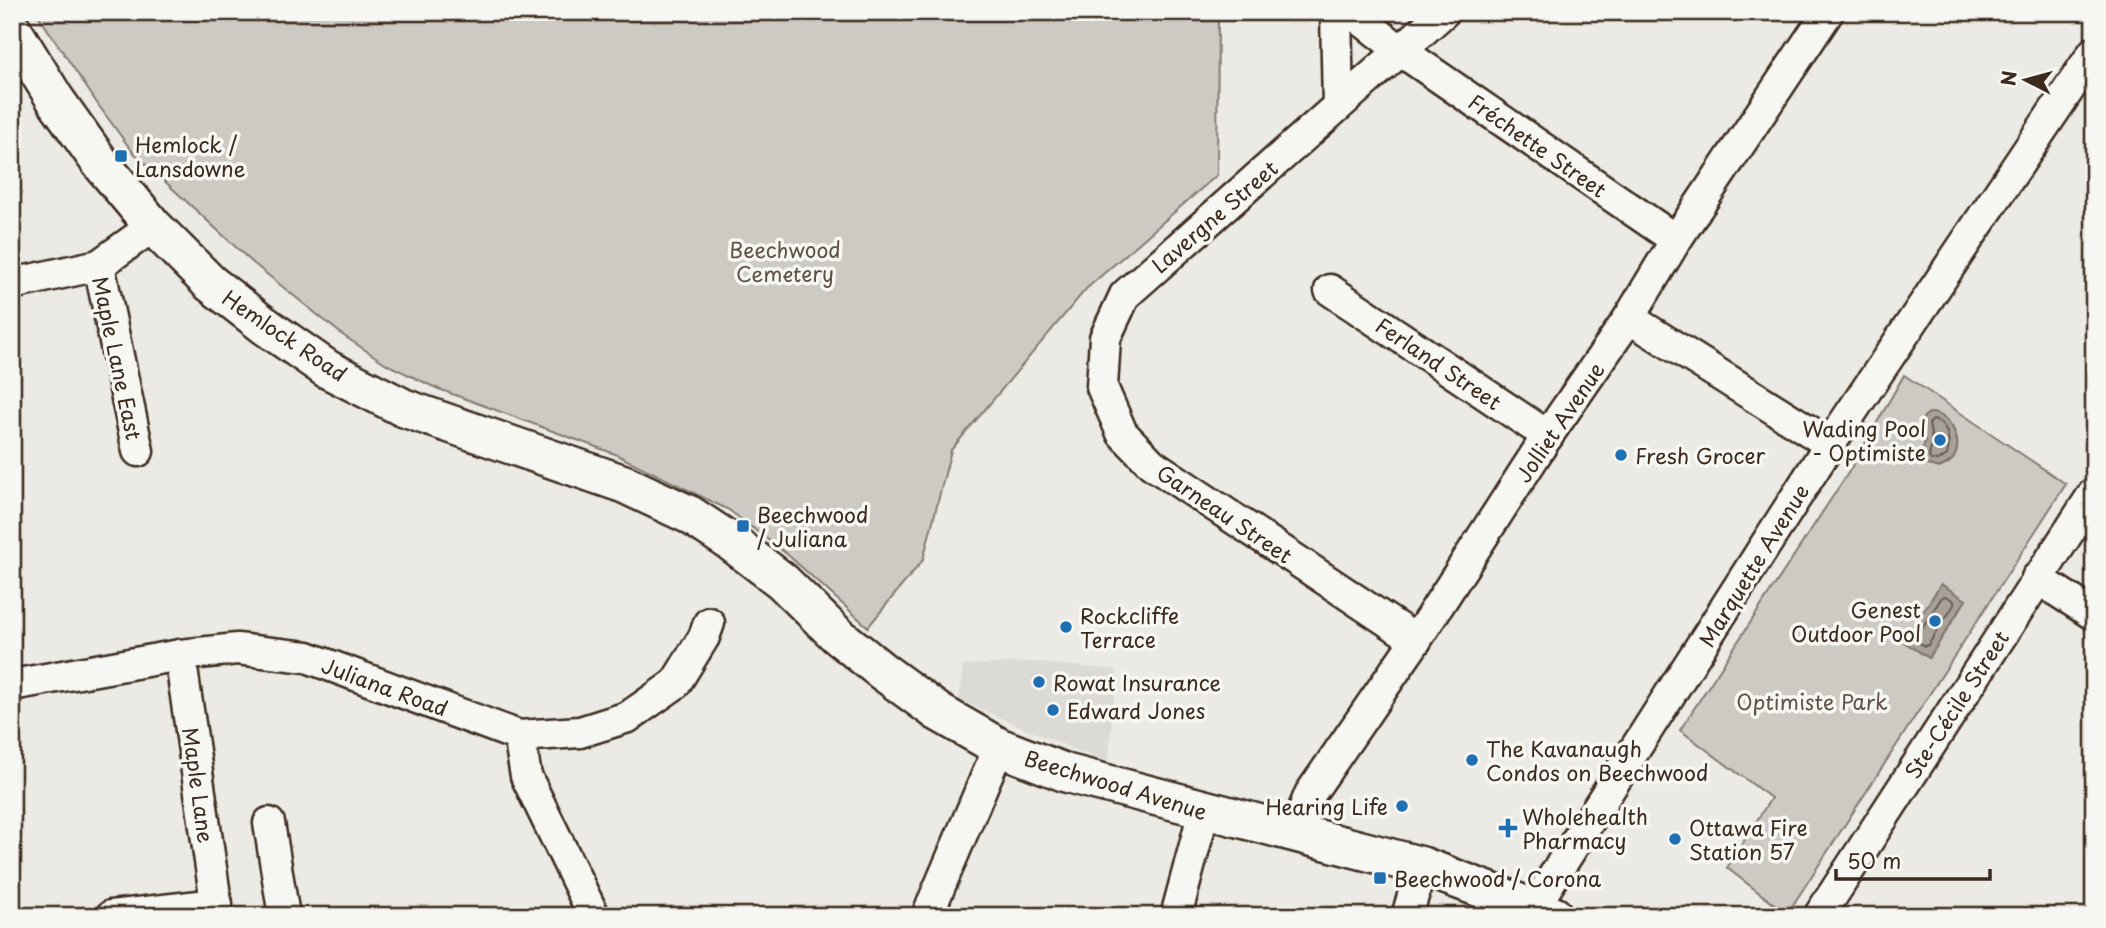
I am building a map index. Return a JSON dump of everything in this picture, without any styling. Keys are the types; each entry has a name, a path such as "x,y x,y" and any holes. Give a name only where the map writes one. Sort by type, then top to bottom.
{"main road":[{"name":"Hemlock Road","path":"12,29 62,109 99,161 153,226 210,283 264,325 327,369 404,408 624,484 690,515 735,544"},
{"name":"Beechwood Avenue","path":"735,544 782,581 837,635 882,671 938,712 999,747 1049,768 1204,811 1422,866 1544,911"}],"street":[{"path":"1336,12 1338,106"},
{"path":"1351,12 1401,51"},
{"name":"Lavergne Street","path":"1105,338 1125,295 1444,12"},
{"name":"Jolliet Avenue","path":"1294,834 1310,794 1416,640 1828,12"},
{"name":"Fréchette Street","path":"1401,51 1676,240"},
{"name":"Marquette Avenue","path":"1544,911 1830,444 2094,52"},
{"path":"12,284 99,265 153,226"},
{"name":"Maple Lane East","path":"99,265 138,451"},
{"name":"Ferland Street","path":"1330,290 1548,436"},
{"path":"1629,318 1830,444"},
{"name":"Garneau Street","path":"1105,338 1102,387 1122,433 1152,464 1416,640"},
{"name":"Ste-Cécile Street","path":"1819,916 2094,493"},
{"path":"2037,578 2094,615"},
{"name":"Juliana Road","path":"12,685 180,655 237,649 307,657 519,736 580,732 628,717 675,684 704,638 709,623"},
{"name":"Maple Lane","path":"180,655 218,910"},
{"path":"519,736 526,776 594,916"},
{"path":"927,916 999,747"},
{"path":"1177,916 1204,811"},
{"path":"269,823 284,916"},
{"path":"1407,916 1422,866"},
{"path":"111,916 218,910"}],"shaded area":[{"path":"1033,662 1117,670 1108,764 959,700 963,665"}],"green space":[{"name":"Beechwood Cemetery","path":"36,12 1218,12 1217,175 1086,289 951,450 923,560 868,627 788,555 729,510 615,454 436,388 388,365 344,336 253,263 132,151"},
{"name":"Optimiste Park","path":"1904,375 2066,484 1787,914 1727,868 1771,798 1680,730 1850,470"}],"water":[{"name":"Wading Pool - Optimiste","path":"1929,413 1943,417 1956,437 1953,459 1939,468 1924,464 1922,451 1925,441 1921,423"},
{"name":"Genest Outdoor Pool","path":"1941,584 1966,600 1929,658 1904,642"}],"place":[{"name":"Hemlock / Lansdowne","path":"121,156"},
{"name":"Wading Pool - Optimiste","path":"1940,440"},
{"name":"Fresh Grocer","path":"1621,455"},
{"name":"Beechwood / Juliana","path":"743,526"},
{"name":"Genest Outdoor Pool","path":"1935,621"},
{"name":"Rockcliffe Terrace","path":"1066,627"},
{"name":"Rowat Insurance","path":"1039,682"},
{"name":"Edward Jones","path":"1053,710"},
{"name":"The Kavanaugh Condos on Beechwood","path":"1472,760"},
{"name":"Hearing Life","path":"1402,806"},
{"name":"Wholehealth Pharmacy","path":"1508,828"},
{"name":"Ottawa Fire Station 57","path":"1675,839"},
{"name":"Beechwood / Corona","path":"1380,878"}]}
